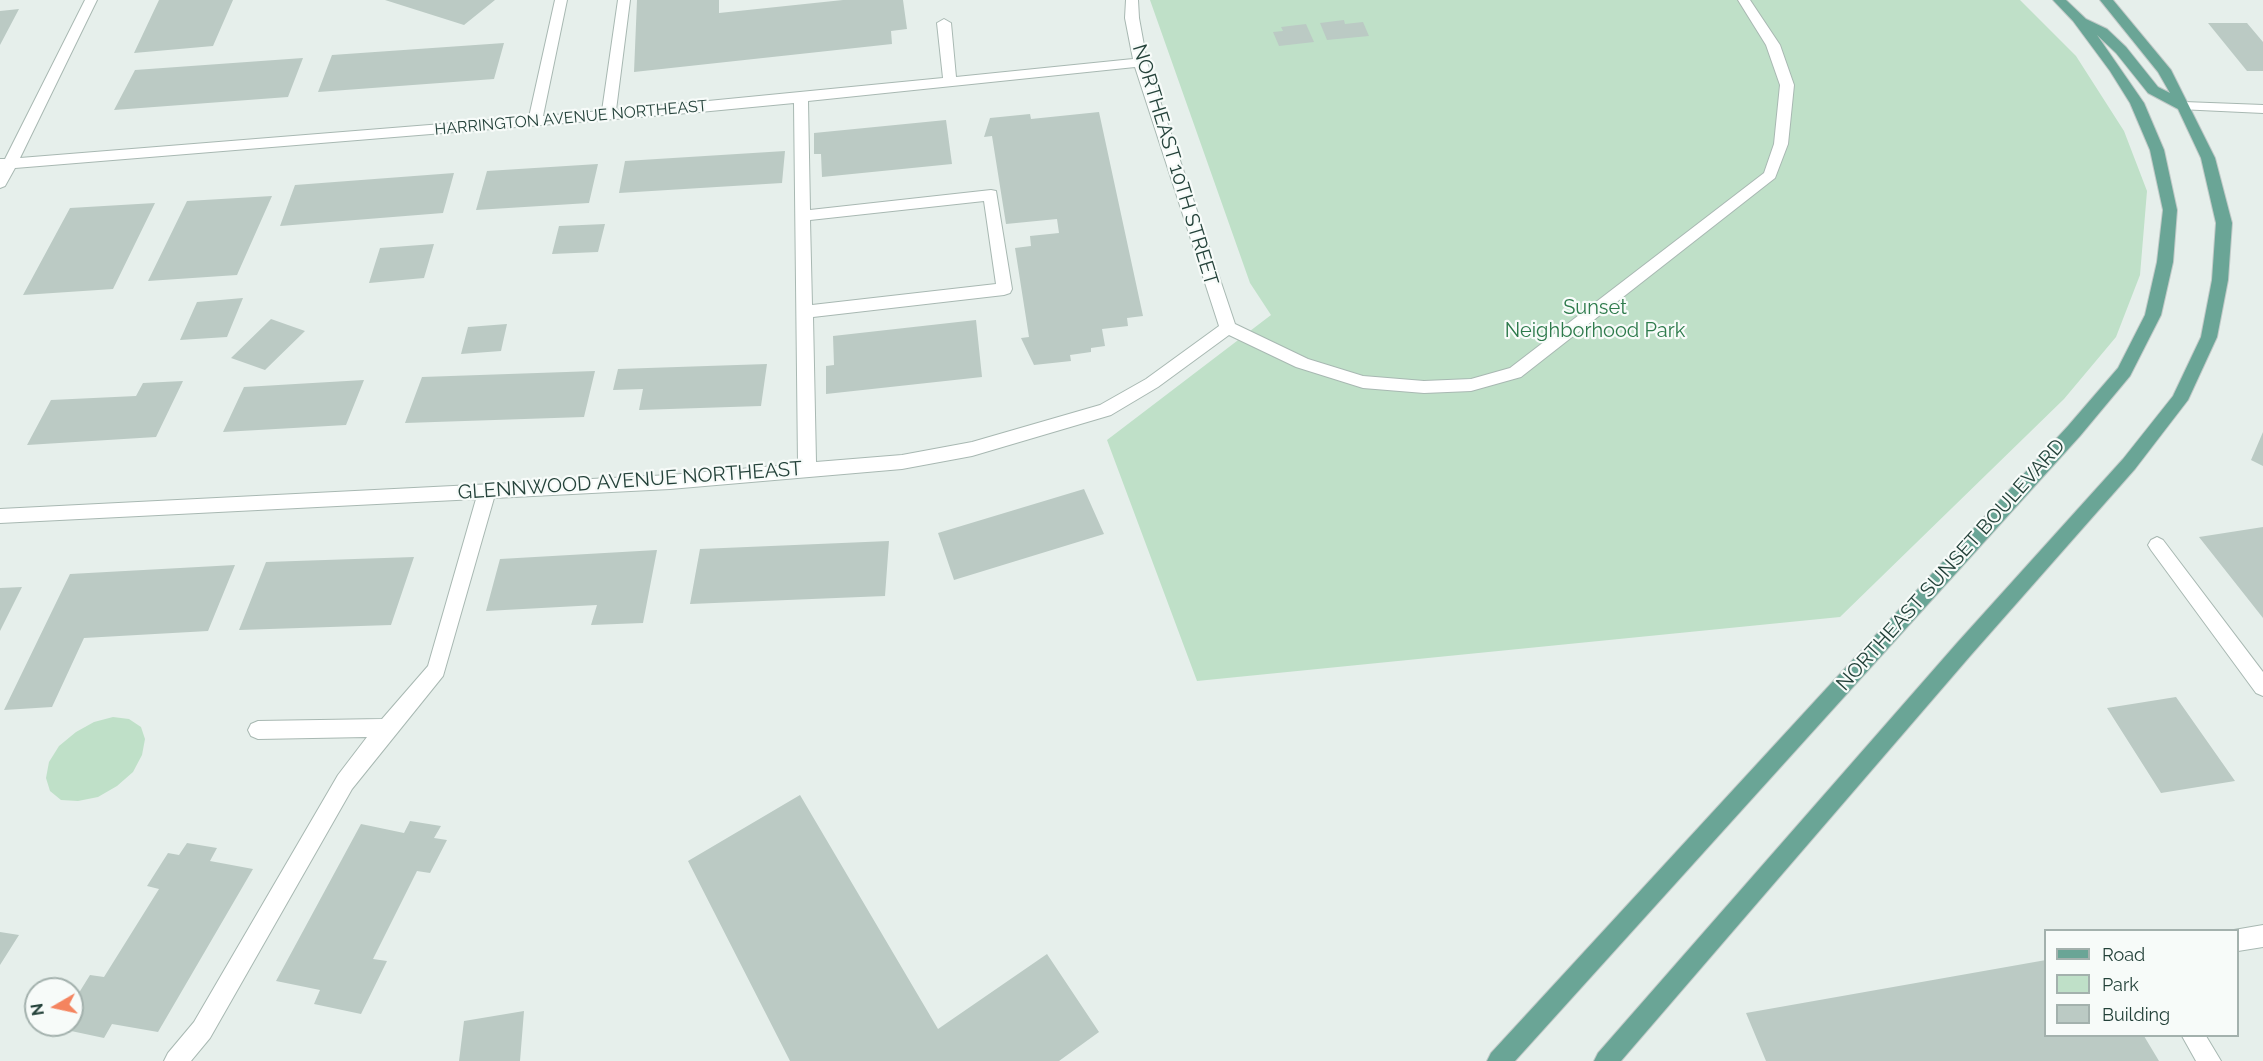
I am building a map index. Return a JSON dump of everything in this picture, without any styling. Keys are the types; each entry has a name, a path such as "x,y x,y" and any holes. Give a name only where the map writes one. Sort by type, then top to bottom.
{"main road":[{"name":"NORTHEAST SUNSET BOULEVARD","path":"1499,1061 2074,431 2124,372 2153,315 2165,262 2170,210 2157,150 2137,103 2116,69 2078,18 2059,0"},
{"path":"1606,1061 1964,649 2129,464 2180,400 2209,337 2220,280 2224,223 2208,158 2184,106 2164,70 2106,0"},
{"path":"2078,18 2102,32 2121,50 2153,90 2184,106"}],"street":[{"path":"0,183 5,164 91,0"},
{"path":"534,121 561,0"},
{"path":"608,115 624,0"},
{"name":"NORTHEAST 10TH STREET","path":"1132,0 1132,18 1140,62 1228,328"},
{"path":"1228,328 1302,363 1363,382 1424,387 1471,385 1515,374 1770,175 1781,144 1787,85 1773,45 1744,0"},
{"path":"944,23 950,82"},
{"name":"HARRINGTON AVENUE NORTHEAST","path":"5,164 608,115 1140,62"},
{"path":"801,97 807,470"},
{"path":"2184,106 2263,109"},
{"path":"803,216 991,195 1004,289 805,312"},
{"name":"GLENNWOOD AVENUE NORTHEAST","path":"0,516 670,482 902,462 972,449 1039,432 1105,410 1152,383 1228,328"},
{"path":"176,1061 202,1030 345,782 436,670 487,491"},
{"path":"2157,546 2263,687"},
{"path":"258,730 387,728"},
{"path":"2239,940 2263,936"},
{"path":"2194,1037 2209,1061"}],"green space":[{"name":"Sunset Neighborhood Park","path":"1150,0 2020,0 2076,56 2124,131 2147,191 2140,275 2116,337 2064,399 1840,617 1197,681 1107,440 1271,315 1250,283"},
{"path":"113,717 129,719 141,727 145,739 142,755 133,772 117,786 98,797 78,801 61,800 50,791 46,778 49,762 59,746 76,732 94,722"}],"building":[{"path":"159,0 233,0 213,46 134,53"},
{"path":"385,0 495,0 464,25"},
{"path":"637,0 719,0 719,13 843,0 903,0 907,29 891,31 892,44 634,72"},
{"path":"19,9 0,45 0,11"},
{"path":"1344,20 1345,24 1363,22 1369,36 1327,40 1320,23"},
{"path":"2208,23 2247,23 2263,42 2263,71 2247,71"},
{"path":"1306,24 1314,42 1279,46 1273,32 1283,31 1281,27"},
{"path":"504,43 494,79 318,92 332,55"},
{"path":"303,58 288,97 114,110 135,70"},
{"path":"1099,112 1143,316 1127,318 1128,326 1102,329 1105,346 1091,348 1091,352 1070,355 1071,361 1034,365 1021,338 1029,337 1015,248 1031,246 1030,236 1059,233 1057,219 1006,224 992,136 984,137 990,118 1030,114 1031,119"},
{"path":"946,120 952,164 822,177 821,154 814,154 814,133"},
{"path":"785,151 782,183 619,193 625,161"},
{"path":"598,164 589,203 476,210 487,171"},
{"path":"454,173 443,213 280,226 295,185"},
{"path":"272,196 237,275 148,281 187,201"},
{"path":"155,203 113,289 23,295 70,208"},
{"path":"605,224 598,252 552,254 559,226"},
{"path":"434,244 424,278 369,283 380,248"},
{"path":"243,298 227,337 180,340 197,302"},
{"path":"271,319 305,331 265,370 231,358"},
{"path":"976,320 982,377 826,394 826,366 834,365 833,336"},
{"path":"507,324 501,351 461,354 468,327"},
{"path":"767,364 761,406 639,410 643,389 613,390 618,369"},
{"path":"595,371 584,417 405,423 422,377"},
{"path":"364,380 346,425 223,432 244,387"},
{"path":"183,381 156,437 27,445 51,400 136,396 143,383"},
{"path":"2263,432 2263,466 2251,460"},
{"path":"1084,489 1104,534 954,580 938,533"},
{"path":"2263,527 2263,618 2199,537"},
{"path":"889,541 885,596 690,604 700,549"},
{"path":"657,550 643,623 591,625 597,605 486,611 500,559"},
{"path":"414,557 391,625 239,630 266,562"},
{"path":"235,565 208,631 84,638 52,707 4,710 70,574"},
{"path":"22,587 0,631 0,588"},
{"path":"2176,697 2235,781 2161,793 2107,708"},
{"path":"800,795 938,1029 1047,954 1099,1032 1059,1061 790,1061 688,861"},
{"path":"410,821 441,826 434,838 447,840 430,873 417,871 373,959 387,961 361,1014 314,1004 320,990 276,981 361,824 404,833"},
{"path":"187,843 217,848 210,861 253,869 158,1032 112,1024 104,1038 84,1034 84,985 90,975 104,977 159,889 147,886 168,853 179,855"},
{"path":"0,932 19,935 0,965"},
{"path":"2044,960 2044,1037 2145,1037 2159,1061 1766,1061 1746,1013"},
{"path":"524,1011 520,1061 459,1061 464,1021"}]}
